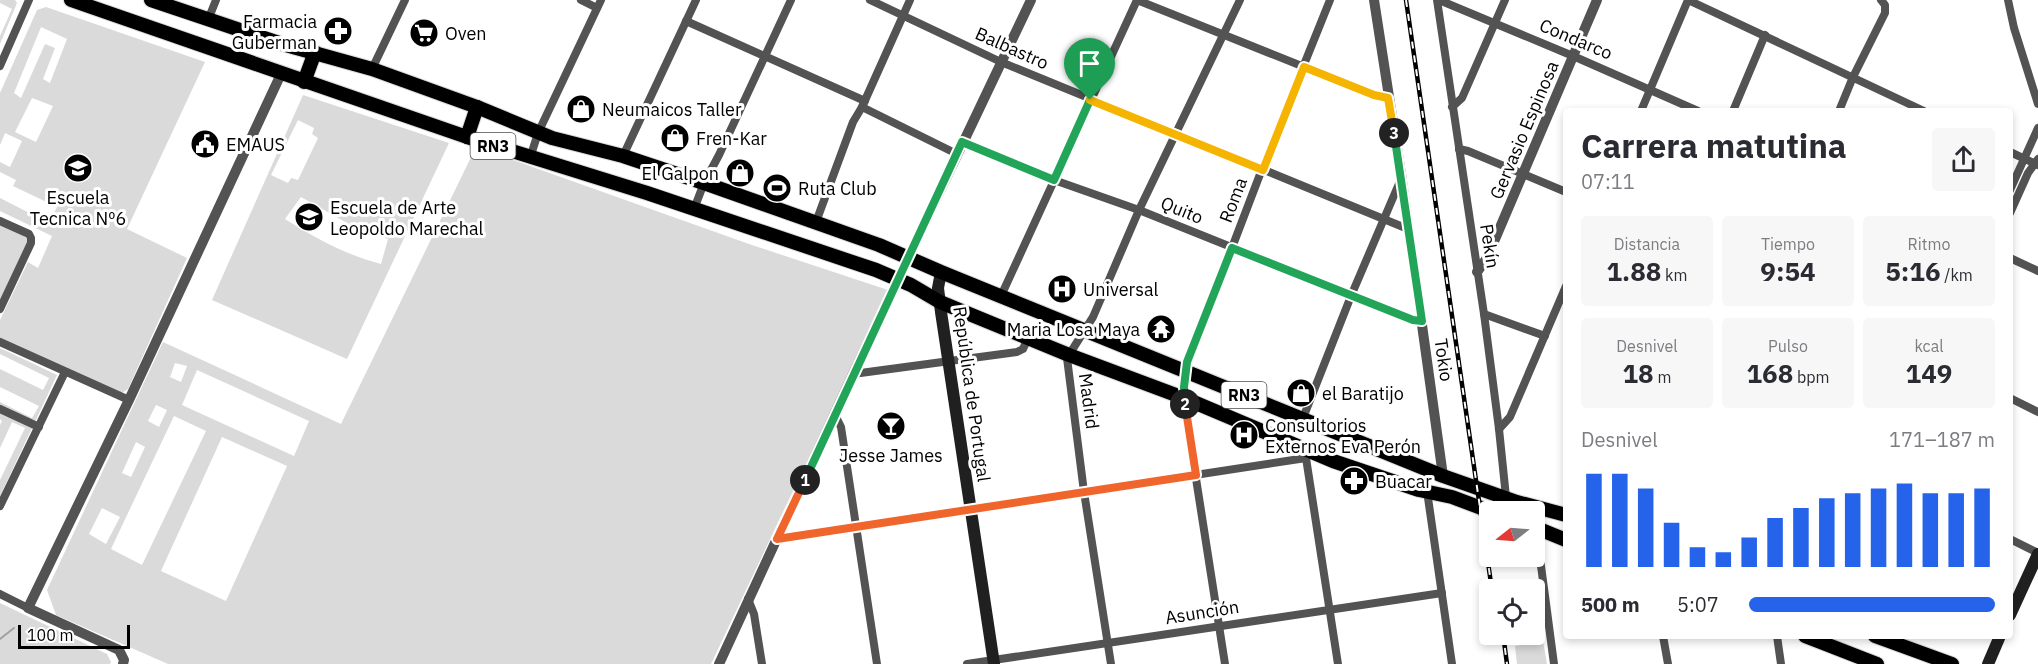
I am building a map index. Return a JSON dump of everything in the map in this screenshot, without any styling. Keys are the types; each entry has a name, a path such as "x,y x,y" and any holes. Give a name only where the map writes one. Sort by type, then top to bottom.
{"main road":[{"name":"RN3","path":"71,0 467,137 695,207 876,270 940,302 1184,399 1308,455 1452,497 1479,507"},
{"name":"RN3","path":"151,0 282,44 372,69 477,107 538,133 623,156 816,222 909,257 1443,476 1563,514"},
{"path":"304,82 315,52"},
{"path":"467,137 477,107"},
{"name":"República de Portugal","path":"941,272 940,302 948,362 994,662"},
{"path":"1545,532 1563,539"},
{"path":"2013,608 2038,553"},
{"path":"1824,639 1877,664"},
{"path":"1883,639 1952,664"},
{"path":"1988,664 1999,639"}],"street":[{"path":"0,66 29,0"},
{"path":"208,20 216,0"},
{"path":"372,69 405,0"},
{"path":"530,158 538,133 599,4 580,0"},
{"path":"623,156 696,0"},
{"path":"695,207 704,183 766,57 791,0"},
{"name":"Balbastro","path":"870,0 1001,62 1090,100 1408,229"},
{"path":"816,222 853,122 864,104 910,0"},
{"path":"719,664 962,142 1031,0"},
{"path":"1001,296 1137,0 1374,95 1388,98"},
{"name":"Madrid","path":"1111,664 1067,364 1069,355 1086,331 1139,210 1240,0"},
{"name":"Roma","path":"1224,664 1184,399 1185,371 1330,0"},
{"name":"Tokio","path":"1374,0 1443,476"},
{"name":"Condarco","path":"1438,0 1691,108"},
{"name":"Pekín","path":"1438,0 1484,314 1506,497"},
{"path":"1452,107 1462,98 1505,0"},
{"name":"Gervasio Espinosa","path":"1477,272 1487,258 1524,175 1597,0"},
{"path":"1642,108 1688,0 1918,108"},
{"path":"2008,0 2014,28 2038,104"},
{"path":"1840,108 1885,13 1883,2"},
{"path":"686,21 864,104 957,154"},
{"path":"1734,108 1765,35"},
{"path":"28,608 129,400 281,74"},
{"path":"2013,183 2038,128"},
{"name":"Quito","path":"962,142 1054,180 1139,210 1351,296 1413,320 1422,321"},
{"path":"1459,149 1563,191"},
{"path":"2013,153 2037,162 2028,173 2013,206"},
{"path":"1303,418 1351,296 1401,179"},
{"path":"0,220 29,234 31,238 31,243 0,309"},
{"path":"2013,259 2038,271"},
{"path":"1499,429 1510,417 1563,293"},
{"path":"1484,314 1545,336"},
{"path":"853,374 1017,352 1023,349 1028,338"},
{"path":"0,342 129,400"},
{"path":"0,506 65,372"},
{"path":"2013,400 2038,412"},
{"path":"0,409 39,427"},
{"path":"835,415 841,427 877,664"},
{"path":"777,539 1196,475 1308,455 1338,664"},
{"path":"1426,491 1452,664"},
{"path":"2013,540 2038,553"},
{"path":"1540,567 1554,664"},
{"name":"Asunción","path":"967,664 994,662 1442,593"},
{"path":"0,594 119,650 124,660 123,664"},
{"path":"748,599 754,614 762,664"},
{"path":"1664,639 1668,664"},
{"path":"1777,639 1781,664"}],"shaded area":[{"path":"0,0 15,0 17,3 0,44 0,36 12,9 0,3"},
{"path":"46,7 205,62 127,229 187,258 128,389 122,393 0,339 0,320 28,262 38,268 52,236 0,211 0,198 49,223 57,207 13,186 16,180 0,172 0,162 10,167 22,141 5,133 0,145 0,93 37,10","holes":["41,27 67,39 50,83 43,79 55,48 45,44 21,98 14,93","32,98 53,106 36,142 15,132"]},
{"path":"303,95 449,143 347,359 212,300","holes":["298,120 314,128 312,134 318,138 298,180 291,178 288,183 271,175","301,197 356,228 388,239 381,264 331,245 285,219"]},
{"path":"476,147 749,244 888,290 711,664 168,664 56,615 47,590 163,342 341,424","holes":["175,363 187,366 181,382 170,377","197,370 309,421 294,456 182,405","156,405 167,410 159,427 148,421","174,416 206,431 142,565 111,549","222,437 287,466 226,601 161,571","136,442 145,447 131,477 122,473","102,508 120,517 106,544 89,534"]},
{"path":"0,224 22,234 27,239 27,244 0,300"},
{"path":"0,348 57,375 0,496 0,480 25,428 12,422 0,448 2,421 0,402 32,418 39,406 0,387 0,369 43,390 49,378 0,354"},
{"path":"0,603 107,654 110,664 0,664"},
{"path":"1544,645 1547,664 1517,664 1515,646"}],"waterway":[{"path":"0,639 14,628"}],"railway":[{"path":"1406,0 1490,579"},
{"path":"1504,645 1507,664"}],"place":[{"name":"Farmacia Guberman","path":"338,31"},
{"name":"Oven","path":"424,33"},
{"name":"Neumaicos Taller","path":"581,109"},
{"name":"Fren-Kar","path":"675,138"},
{"name":"EMAUS","path":"205,144"},
{"name":"Escuela Tecnica Nº6","path":"78,168"},
{"name":"El Galpon","path":"740,173"},
{"name":"Ruta Club","path":"777,188"},
{"name":"Escuela de Arte Leopoldo Marechal","path":"309,217"},
{"name":"Universal","path":"1062,289"},
{"name":"Maria Losa Maya","path":"1161,329"},
{"name":"el Baratijo","path":"1301,393"},
{"name":"Jesse James","path":"891,426"},
{"name":"Consultorios Externos Eva Perón","path":"1244,435"},
{"name":"Buacar","path":"1354,481"}],"route":[{"path":"1304,67 1374,95 1388,98 1422,321 1413,320 1232,248 1185,371 1184,399 1196,475 777,539 962,142 1054,180 1090,100 1263,170 1304,67"}]}
